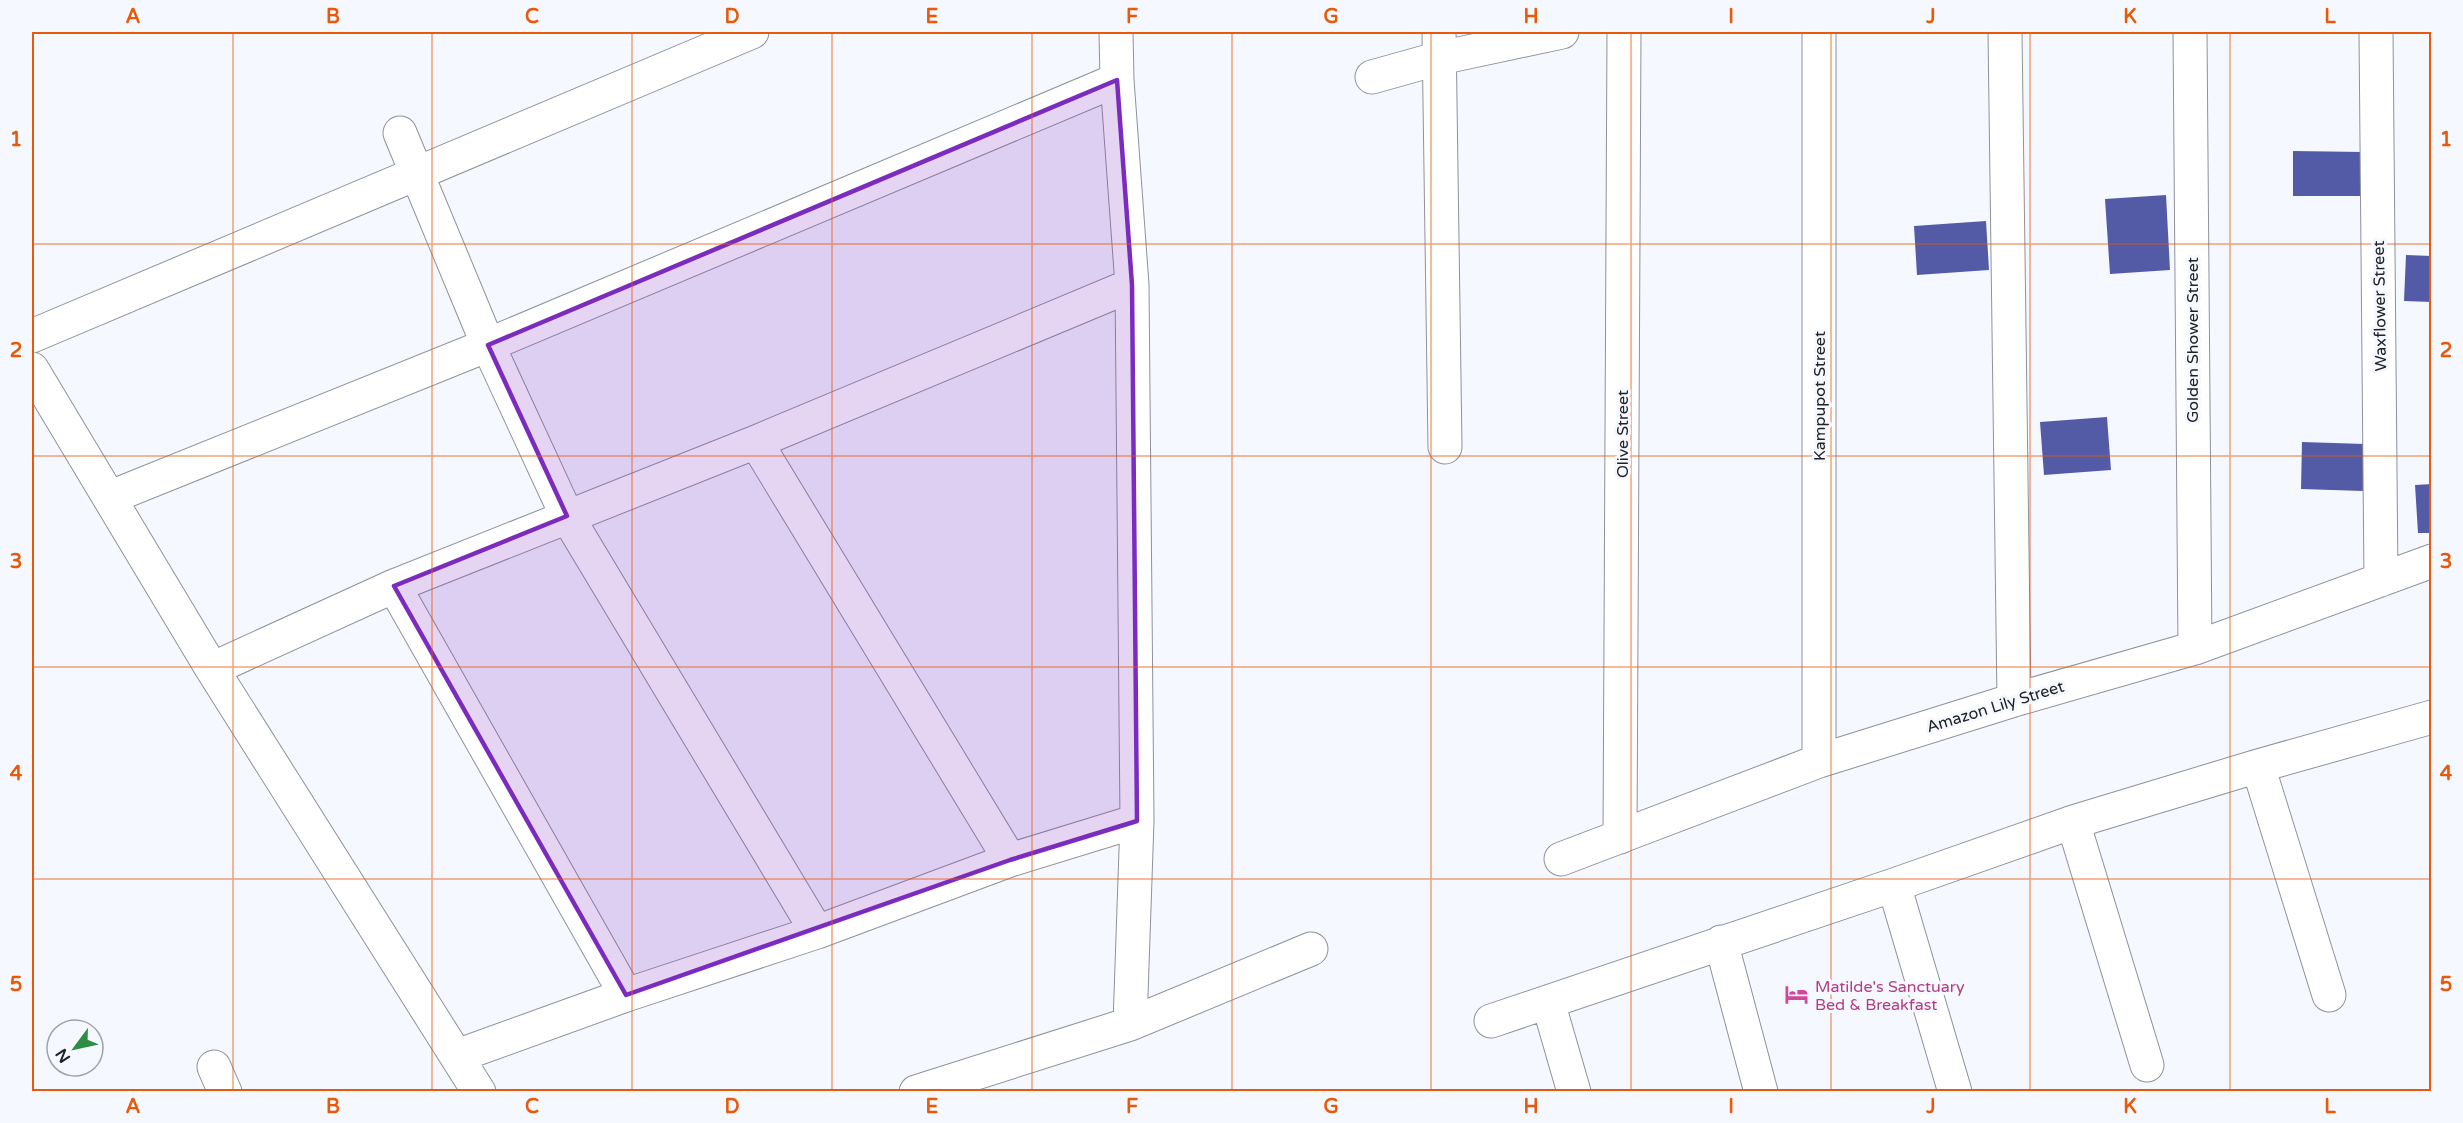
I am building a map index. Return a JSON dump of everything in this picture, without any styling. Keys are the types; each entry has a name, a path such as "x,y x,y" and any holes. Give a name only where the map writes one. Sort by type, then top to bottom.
{"street":[{"path":"32,336 752,32"},
{"path":"1116,32 1117,80 1132,285 1137,821 1130,1024"},
{"path":"1372,77 1439,45 1562,32"},
{"name":"Olive Street","path":"1620,837 1624,32"},
{"name":"Kampupot Street","path":"1819,32 1819,760"},
{"path":"2005,32 2014,700"},
{"name":"Golden Shower Street","path":"2190,32 2195,648"},
{"name":"Waxflower Street","path":"2376,32 2381,580"},
{"path":"1439,45 1445,447"},
{"path":"111,497 488,345 1117,80"},
{"path":"400,133 488,345 567,516 817,932"},
{"path":"212,669 394,586 756,442 1132,285"},
{"path":"32,369 111,497 212,669 479,1092"},
{"path":"756,442 1010,860"},
{"name":"Amazon Lily Street","path":"1561,859 1819,760 2014,700 2195,648 2432,561"},
{"path":"394,586 626,995"},
{"path":"1491,1021 2073,822 2258,766 2431,721"},
{"path":"2258,766 2329,995"},
{"path":"457,1056 626,995 817,932 1010,860 1137,821"},
{"path":"2073,822 2146,1065"},
{"path":"1894,885 1955,1092"},
{"path":"1720,942 1761,1092"},
{"path":"916,1092 1130,1024 1311,949"},
{"path":"1548,1002 1574,1092"}],"highlighted area":[{"path":"1117,80 1132,285 1137,821 1010,860 626,995 394,586 567,516 488,345"}],"building":[{"path":"2293,151 2364,152 2364,196 2293,196"},
{"path":"2166,195 2170,270 2110,274 2105,199"},
{"path":"1986,221 1989,270 1917,275 1914,226"},
{"path":"2406,255 2432,256 2432,302 2404,301"},
{"path":"2107,417 2111,470 2044,475 2040,422"},
{"path":"2302,442 2365,444 2363,491 2301,489"},
{"path":"2432,484 2432,533 2418,533 2415,485"}],"place":[{"name":"Matilde's Sanctuary Bed & Breakfast","path":"1797,995"}]}
